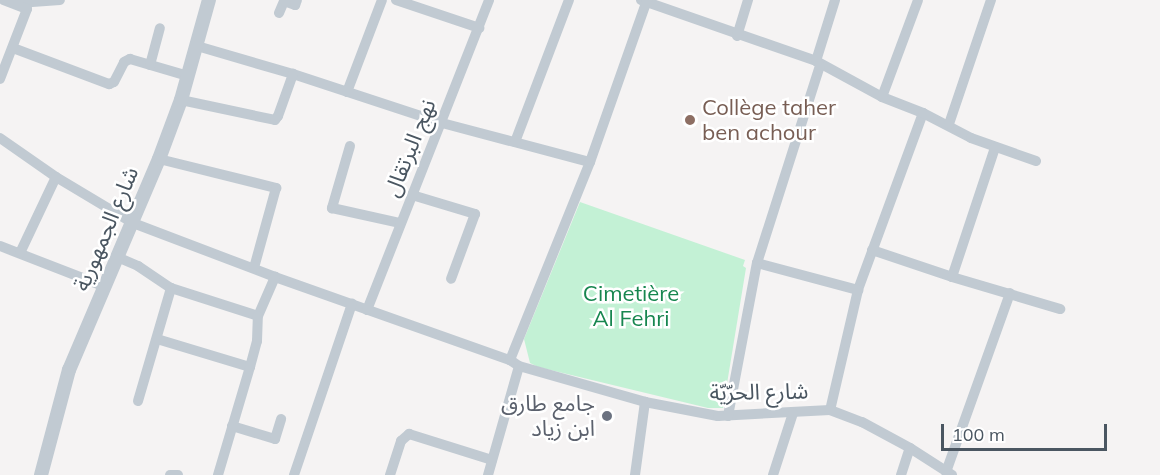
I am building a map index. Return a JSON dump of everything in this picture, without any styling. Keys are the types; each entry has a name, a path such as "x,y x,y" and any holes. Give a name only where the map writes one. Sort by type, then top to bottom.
{"street":[{"path":"4,0 18,3 60,0"},
{"name":"شارع الجمهورية","path":"41,475 60,398 103,286 133,224 159,159 181,100 209,0"},
{"path":"279,13 284,1 295,5 297,0"},
{"path":"347,92 382,0"},
{"path":"396,0 479,28"},
{"name":"نهج البرتقال","path":"367,310 489,0"},
{"path":"515,142 569,0"},
{"path":"737,36 748,0"},
{"path":"728,416 757,263 818,64 835,0"},
{"path":"882,96 918,0"},
{"path":"949,124 991,0"},
{"path":"488,475 515,363 590,162 645,1 818,64 882,96 949,124 995,148 1036,161"},
{"path":"0,79 27,9 18,3"},
{"path":"150,65 160,28"},
{"path":"197,46 293,74 442,123 590,162"},
{"path":"13,48 109,84 114,81 126,60 188,76"},
{"path":"181,100 275,120 293,74"},
{"path":"830,410 858,290 923,112"},
{"name":"شارع الحرّيّة","path":"0,138 56,177 133,224 515,363 645,402 728,416 830,410 862,422 910,448 949,474"},
{"path":"350,146 332,208 400,224"},
{"path":"952,278 995,148"},
{"path":"159,159 276,188 254,268"},
{"path":"20,253 56,177"},
{"path":"412,195 475,214 451,279"},
{"path":"0,246 103,286"},
{"path":"872,250 952,278 1060,309"},
{"path":"117,257 138,266 171,288 258,316"},
{"path":"757,263 858,290"},
{"path":"218,475 257,341 258,316 275,277"},
{"path":"138,401 171,288"},
{"path":"949,474 1010,293"},
{"path":"294,475 352,304"},
{"path":"156,339 250,367"},
{"path":"635,475 645,402"},
{"path":"773,475 794,413"},
{"path":"232,426 274,439 281,419"},
{"path":"390,475 401,441 409,434 492,460"},
{"path":"901,475 910,448"},
{"path":"170,475 178,475"}],"green space":[{"name":"Cimetière Al Fehri","path":"580,202 745,260 743,266 746,268 723,408 708,408 538,367 530,363 524,339"}],"place":[{"name":"Collège taher ben achour","path":"690,120"},
{"name":"جامع طارق ابن زياد","path":"607,416"}]}
